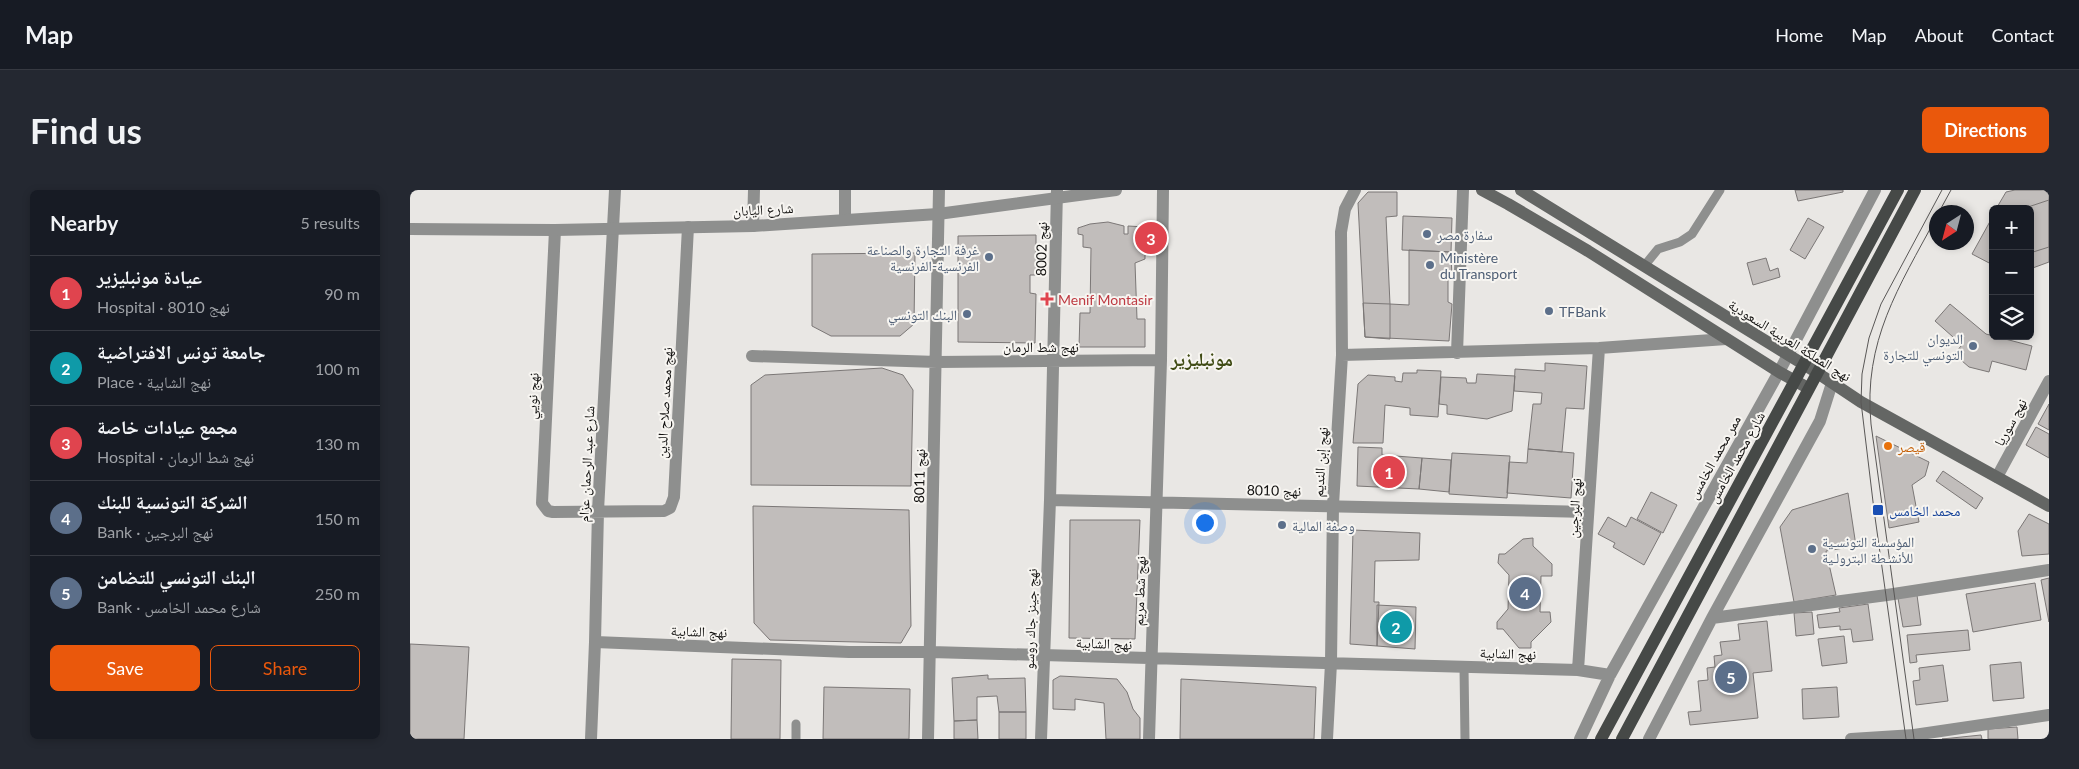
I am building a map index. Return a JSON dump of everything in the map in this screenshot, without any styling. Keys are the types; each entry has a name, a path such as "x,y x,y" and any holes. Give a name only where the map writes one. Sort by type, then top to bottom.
{"main road":[{"path":"1482,190 1588,251 1726,339 1808,388"},
{"name":"نهج المملكة العربية السعودية","path":"1521,190 1645,265 1861,402 2049,506"},
{"name":"شارع محمد الخامس","path":"1601,739 1898,190"},
{"path":"1622,739 1816,372 1915,190"}],"street":[{"name":"شارع عبد الرحمان عزام","path":"591,739 598,511 615,190"},
{"path":"753,226 754,190"},
{"path":"845,190 845,219"},
{"name":"نهج 8011","path":"928,739 939,190"},
{"name":"شارع اليابان","path":"410,229 555,230 753,226 938,214 1057,194 1116,190"},
{"path":"1161,360 1163,190"},
{"name":"نهج إبن النديم","path":"1327,739 1332,662 1332,505 1342,355 1341,232 1345,209 1355,190"},
{"path":"1457,352 1463,190"},
{"name":"ممر محمد الخامس","path":"1580,739 1610,675 1779,372 1875,190"},
{"name":"نهج 8002","path":"1050,500 1057,194"},
{"name":"نهج محمد صلاح الدين","path":"598,511 664,511 670,508 674,502 688,227"},
{"name":"نهج نويي","path":"555,230 542,503 548,511 554,512 598,511"},
{"path":"1342,355 1599,348 1726,339"},
{"name":"نهج البرجين","path":"1578,670 1599,348"},
{"name":"نهج شط الرمان","path":"752,356 937,362 1161,360"},
{"name":"نهج شط مريم","path":"1149,739 1158,503 1161,360"},
{"name":"نهج سوريا","path":"1997,477 2049,382"},
{"path":"1649,739 1712,618 1820,420 1832,383"},
{"name":"نهج 8010","path":"1050,500 1588,512"},
{"name":"نهج جينز جاك روسو","path":"1040,739 1050,500"},
{"path":"1712,618 1887,595 2049,570"},
{"name":"نهج الشابية","path":"595,642 849,652 931,652 1152,660 1332,662 1578,670 1610,675"},
{"path":"1851,739 1918,735 2049,716"}],"lane":[{"path":"1645,265 1658,249 1680,242 1692,234 1720,190"},
{"path":"1464,667 1465,739"},
{"path":"796,724 796,739"}],"building":[{"path":"1795,190 1843,190 1843,192 1798,201"},
{"path":"2015,190 2044,190 2049,194 2049,262 2034,268 2034,205 1998,205 2006,192"},
{"name":"Ministère du Transport","path":"1368,192 1397,192 1397,216 1386,217 1390,304 1409,305 1409,250 1451,252 1452,279 1448,279 1448,302 1452,304 1449,341 1365,337 1358,203"},
{"path":"2049,200 2049,247 2034,252 2034,250 2034,205"},
{"name":"سفارة مصر","path":"1403,216 1452,218 1451,252 1402,250"},
{"path":"1808,218 1824,227 1805,259 1790,250"},
{"path":"1108,222 1124,226 1124,234 1128,234 1128,226 1145,227 1145,259 1135,263 1137,319 1145,319 1145,347 1079,347 1080,313 1090,313 1091,248 1083,247 1083,235 1078,234 1078,228 1090,224"},
{"path":"1989,223 1989,263 1972,254"},
{"path":"1036,235 1036,275 1030,275 1030,293 1036,294 1035,343 958,342 958,236"},
{"path":"915,253 914,324 900,336 831,336 812,326 812,254"},
{"path":"1766,258 1770,271 1778,268 1780,277 1753,285 1747,263"},
{"path":"1363,303 1390,304 1390,339 1365,337"},
{"path":"1950,304 1989,335 1989,340 2009,340 2032,346 2026,370 1992,361 1989,372 1969,367 1954,354 1962,345 1935,321"},
{"path":"1545,363 1587,366 1584,409 1566,408 1562,452 1528,449 1533,404 1541,404 1542,393 1514,391 1515,369 1545,371"},
{"path":"882,368 903,375 913,390 911,486 751,485 751,385 765,375"},
{"path":"1417,370 1441,371 1438,417 1410,415 1410,408 1385,405 1383,443 1353,443 1358,384 1368,375 1395,377 1395,381 1402,382 1403,373 1417,373"},
{"path":"1477,374 1515,376 1512,411 1487,419 1447,414 1447,405 1439,404 1441,377 1466,378 1467,383 1476,383"},
{"path":"2049,404 2049,430 2038,424"},
{"path":"2036,427 2049,434 2049,458 2026,445"},
{"path":"1876,436 1929,462 1925,476 1912,485 1919,522 1889,528"},
{"path":"1358,447 1382,448 1382,455 1422,458 1419,489 1357,486"},
{"path":"1528,449 1574,453 1571,498 1507,493 1509,462 1527,463"},
{"path":"1452,453 1510,456 1507,498 1449,494"},
{"path":"1422,458 1451,460 1449,492 1419,489"},
{"path":"1943,471 1983,498 1976,509 1936,481"},
{"path":"1651,492 1677,505 1663,533 1637,519"},
{"name":"المؤسسة التونسـية للأنشـطة البترولـية","path":"1848,493 1856,546 1826,551 1836,595 1794,602 1780,527 1792,510"},
{"path":"753,506 909,510 911,626 901,643 770,640 754,623"},
{"path":"2029,514 2049,524 2049,554 2022,556 2018,531"},
{"path":"1608,517 1626,527 1631,517 1661,533 1644,565 1613,547 1615,543 1598,534"},
{"path":"1070,520 1140,520 1135,639 1069,638"},
{"path":"1353,530 1420,533 1419,560 1375,561 1374,602 1379,602 1377,646 1350,644"},
{"path":"1533,538 1533,546 1552,564 1552,576 1541,576 1540,612 1550,612 1551,622 1531,642 1531,648 1519,648 1503,629 1497,629 1497,622 1508,609 1509,575 1498,563 1499,554 1505,554 1523,539"},
{"path":"2049,578 2049,622 2041,580"},
{"path":"2035,583 2041,620 1973,632 1966,594"},
{"path":"1917,595 1921,625 1903,627 1898,598"},
{"path":"1868,604 1873,640 1853,642 1851,629 1840,630 1840,626 1819,628 1817,615 1840,612 1839,608"},
{"path":"1377,605 1416,607 1415,649 1377,646"},
{"path":"1812,612 1814,634 1796,636 1794,613"},
{"path":"1767,621 1772,671 1753,673 1758,718 1690,725 1688,712 1701,711 1698,681 1708,680 1707,668 1715,667 1714,656 1722,655 1720,642 1740,640 1738,624"},
{"path":"1968,630 1970,650 1916,655 1917,662 1910,663 1907,635"},
{"path":"1844,636 1847,663 1822,666 1818,639"},
{"path":"410,644 469,647 464,739 410,739"},
{"path":"732,659 781,660 780,739 731,739"},
{"path":"2021,662 2024,698 1993,701 1990,665"},
{"path":"1943,665 1948,701 1916,705 1913,681 1920,680 1919,668"},
{"path":"988,675 988,679 1025,678 1026,712 999,712 997,696 977,697 977,720 954,721 952,678"},
{"path":"1060,676 1117,679 1127,692 1133,709 1140,718 1140,739 1106,739 1104,703 1075,699 1075,710 1053,709 1053,680"},
{"path":"1181,679 1316,687 1314,739 1180,739"},
{"path":"824,687 910,689 909,739 823,739"},
{"path":"1837,687 1839,717 1803,719 1802,689"},
{"path":"999,712 1026,712 1026,739 999,739"},
{"path":"977,720 978,739 954,739 954,721"},
{"path":"2017,727 2018,739 1988,739 1988,729"},
{"path":"1981,735 1982,739 1942,739"}],"tram line":[{"path":"1906,739 1874,510 1861,402 1862,374 1869,338 1881,304 1942,190"},
{"path":"1943,205 1951,190"},
{"path":"1914,739 1871,424 1870,394 1878,341 1887,316 1897,292 1929,231"}],"place":[{"name":"سفارة مصر","path":"1427,234"},
{"name":"مجمع عيادات خاصة","path":"1151,238"},
{"name":"غرفة التجارة والصناعة الفرنسية-الفرنسية","path":"989,257"},
{"name":"Ministère du Transport","path":"1430,265"},
{"name":"Menif Montasir","path":"1047,299"},
{"name":"TFBank","path":"1549,311"},
{"name":"البنك التونسي","path":"967,314"},
{"name":"الديوان التونسي للتجارة","path":"1973,346"},
{"name":"قيصر","path":"1888,446"},
{"name":"عيادة مونبليزير","path":"1389,472"},
{"name":"محمد الخامس","path":"1878,510"},
{"name":"وصفة المالية","path":"1282,525"},
{"name":"المؤسسة التونسـية للأنشـطة البترولـية","path":"1812,549"},
{"name":"الشركة التونسية للبنك","path":"1525,593"},
{"name":"جامعة تونس الافتراضية","path":"1396,627"},
{"name":"البنك التونسي للتضامن","path":"1731,677"}],"district":[{"name":"مونبليزير","path":"1202,358"}]}
